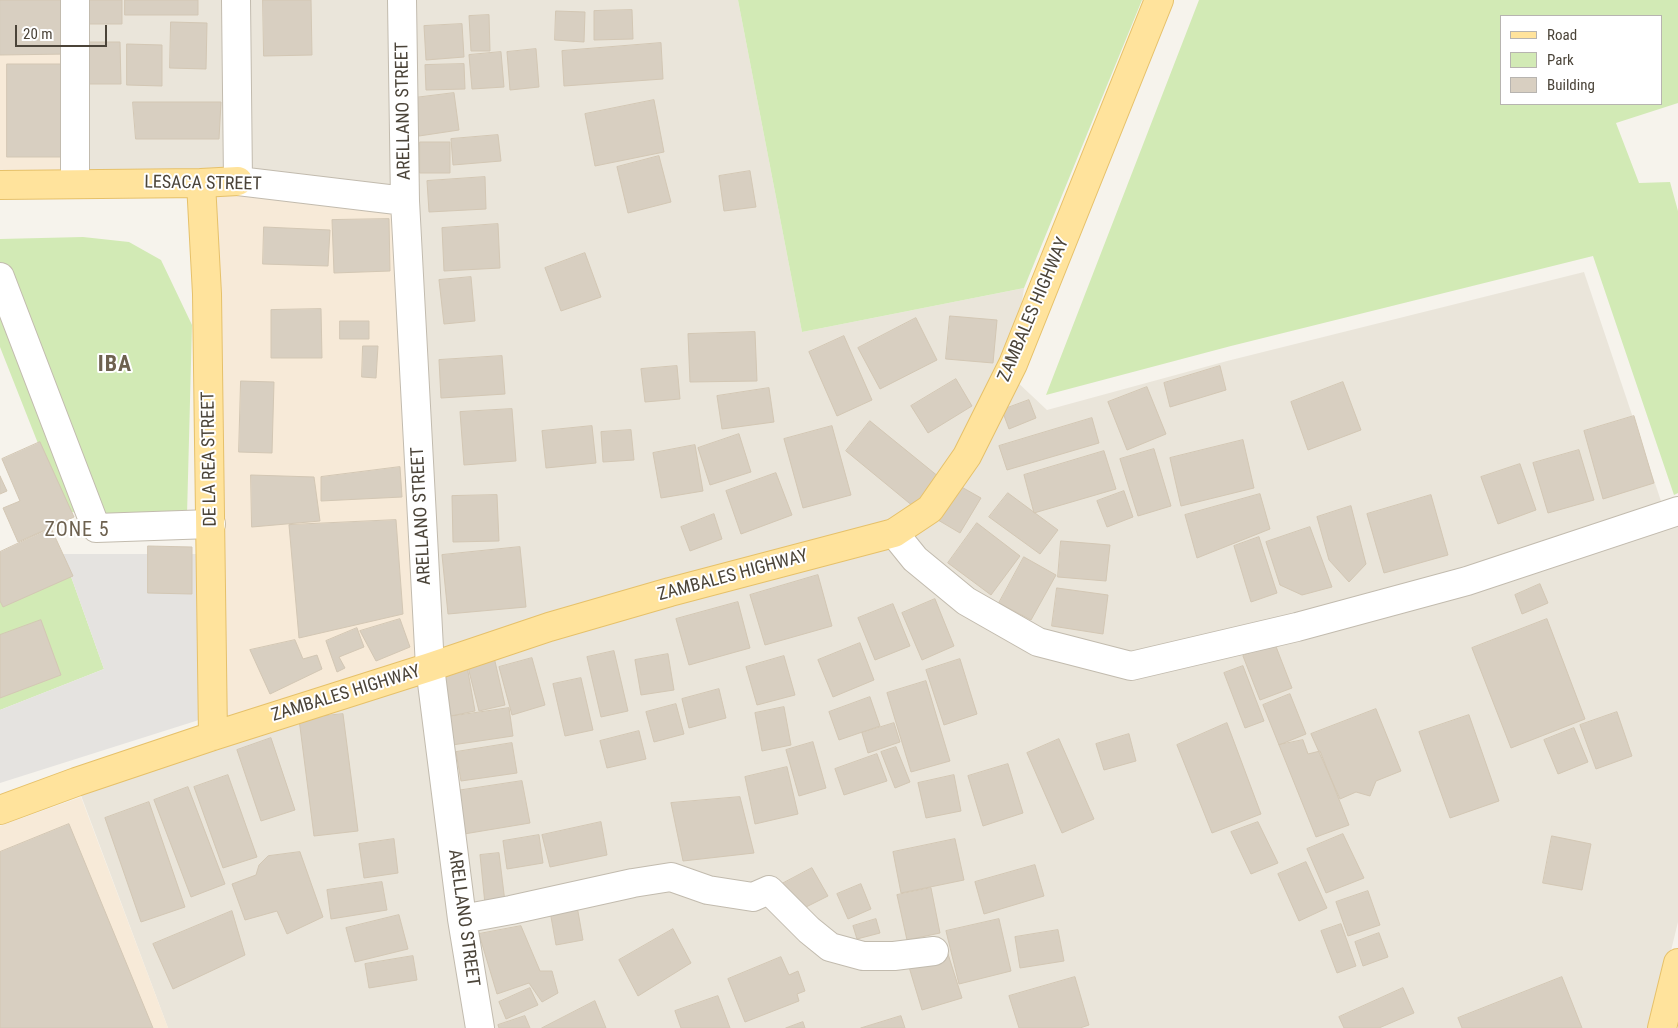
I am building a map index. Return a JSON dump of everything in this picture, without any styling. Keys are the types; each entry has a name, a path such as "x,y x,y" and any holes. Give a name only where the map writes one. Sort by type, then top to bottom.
{"main road":[{"name":"ZAMBALES HIGHWAY","path":"0,810 76,782 213,736 549,627 670,592 894,533 930,509 967,456 1014,364 1159,0"},
{"name":"LESACA STREET","path":"0,185 238,181"},
{"name":"DE LA REA STREET","path":"201,183 207,294 213,736"},
{"path":"1662,1028 1678,963"}],"street":[{"path":"74,0 75,184"},
{"path":"236,0 238,181"},
{"name":"ARELLANO STREET","path":"402,0 405,201 430,667 462,919 480,1028"},
{"name":"LESACA STREET","path":"238,181 405,201"},
{"path":"0,277 96,528 211,524"},
{"path":"894,533 915,559 966,601 1038,642 1131,666 1297,627 1467,580 1678,511"},
{"path":"462,919 633,883 671,878 708,890 754,896 769,890 809,930 830,947 863,956 894,956 934,951"}],"shaded area":[{"path":"0,0 75,0 75,184 0,185"},
{"path":"75,0 738,0 802,332 1024,288 1013,364 930,509 430,667 480,1028 168,1028 76,782 213,736 405,202 75,184"},
{"path":"201,183 405,201 430,667 213,736"},
{"path":"1584,272 1663,507 1678,502 1678,922 1652,1028 489,1028 440,668 896,545 1014,379 1047,410 1227,361"},
{"path":"63,554 205,554 202,719 0,783 0,710 104,669"},
{"path":"81,797 168,1028 0,1028 0,826"}],"green space":[{"path":"738,0 1142,0 1024,288 802,332"},
{"path":"1199,0 1678,0 1678,103 1616,123 1639,183 1670,182 1678,211 1678,493 1674,495 1593,256 1231,346 1046,395"},
{"path":"83,237 129,242 161,260 192,325 187,515 65,512 0,347 0,239"},
{"path":"63,554 104,669 0,710 0,577 47,558"}],"building":[{"path":"0,0 68,0 69,54 0,55"},
{"path":"83,0 122,0 122,24 83,24"},
{"path":"125,0 198,0 198,15 125,15"},
{"path":"263,0 311,0 312,55 264,56"},
{"path":"632,10 633,39 594,40 594,11"},
{"path":"556,11 585,12 584,42 555,40"},
{"path":"489,15 490,51 471,51 469,16"},
{"path":"171,22 207,23 206,69 170,68"},
{"path":"462,24 464,57 426,60 424,26"},
{"path":"84,42 120,42 121,84 84,84"},
{"path":"661,43 663,79 564,86 562,51"},
{"path":"127,44 162,45 162,86 127,85"},
{"path":"536,49 539,87 510,90 507,52"},
{"path":"501,52 504,87 472,89 469,55"},
{"path":"7,64 67,64 67,157 7,157"},
{"path":"464,64 465,89 426,90 425,65"},
{"path":"454,93 459,130 419,136 414,98"},
{"path":"654,100 664,152 595,166 585,114"},
{"path":"133,102 221,102 219,139 136,139"},
{"path":"498,135 501,161 453,165 451,139"},
{"path":"420,142 450,142 450,173 420,173"},
{"path":"659,156 671,202 628,213 617,167"},
{"path":"750,171 756,207 724,211 719,176"},
{"path":"485,177 486,209 429,212 427,181"},
{"path":"389,219 390,271 334,273 332,220"},
{"path":"498,224 500,268 444,271 442,228"},
{"path":"264,227 330,230 328,266 263,264"},
{"path":"585,253 601,297 561,311 545,268"},
{"path":"471,277 475,321 444,324 439,280"},
{"path":"321,309 322,358 271,358 271,310"},
{"path":"950,316 997,320 993,363 946,359"},
{"path":"916,318 937,360 880,389 858,348"},
{"path":"340,321 369,321 369,339 340,339"},
{"path":"755,332 757,381 690,382 688,334"},
{"path":"844,336 872,400 837,416 809,352"},
{"path":"363,346 378,346 376,378 362,377"},
{"path":"502,356 505,394 441,398 439,360"},
{"path":"677,366 680,399 645,402 641,369"},
{"path":"1220,366 1226,390 1170,407 1164,383"},
{"path":"956,379 972,406 928,433 911,406"},
{"path":"241,381 274,382 272,453 239,452"},
{"path":"1343,382 1361,430 1308,450 1291,402"},
{"path":"1147,387 1166,434 1127,450 1108,402"},
{"path":"769,388 774,422 722,429 717,396"},
{"path":"1029,400 1036,418 1009,429 1002,410"},
{"path":"512,409 516,461 464,465 460,412"},
{"path":"1634,416 1654,483 1603,499 1584,431"},
{"path":"1092,418 1099,443 1007,470 999,446"},
{"path":"870,421 939,477 914,507 846,451"},
{"path":"592,426 596,463 546,468 542,431"},
{"path":"832,426 851,495 803,508 784,439"},
{"path":"631,430 634,460 603,462 601,432"},
{"path":"739,434 751,472 710,485 698,448"},
{"path":"1243,440 1254,488 1181,506 1170,458"},
{"path":"40,442 74,517 18,542 3,508 20,501 2,459"},
{"path":"695,445 703,491 661,498 653,453"},
{"path":"1154,449 1171,506 1138,516 1120,459"},
{"path":"1579,450 1594,500 1548,513 1533,463"},
{"path":"1104,451 1116,489 1034,513 1024,475"},
{"path":"1520,464 1536,510 1498,524 1481,477"},
{"path":"400,467 402,497 321,501 321,477"},
{"path":"776,473 792,515 741,534 726,491"},
{"path":"251,475 314,477 320,521 252,527"},
{"path":"0,476 7,491 0,494"},
{"path":"958,485 981,498 960,533 938,520"},
{"path":"1124,491 1133,517 1107,527 1097,501"},
{"path":"1008,493 1058,530 1040,554 989,517"},
{"path":"1260,494 1270,529 1197,558 1185,515"},
{"path":"497,495 499,541 453,542 452,496"},
{"path":"1431,495 1448,555 1384,573 1367,514"},
{"path":"1351,506 1366,564 1349,582 1329,560 1317,517"},
{"path":"714,514 722,539 690,551 681,527"},
{"path":"396,520 403,614 299,638 289,525"},
{"path":"977,523 1020,556 991,595 948,563"},
{"path":"1310,527 1332,587 1302,595 1280,585 1266,542"},
{"path":"51,528 73,576 3,607 0,601 0,552"},
{"path":"1259,537 1277,593 1251,602 1234,546"},
{"path":"1061,541 1110,545 1106,581 1058,577"},
{"path":"148,546 192,547 192,594 148,593"},
{"path":"520,547 526,607 448,614 442,555"},
{"path":"1024,557 1056,575 1031,620 999,603"},
{"path":"818,575 832,626 765,645 750,595"},
{"path":"1540,584 1548,603 1522,614 1515,595"},
{"path":"1057,588 1108,595 1103,634 1052,626"},
{"path":"935,599 954,646 922,660 902,613"},
{"path":"738,602 750,648 689,665 676,619"},
{"path":"893,604 910,646 875,660 858,618"},
{"path":"400,619 410,647 376,661 360,631"},
{"path":"1547,619 1585,719 1511,748 1472,648"},
{"path":"41,620 61,675 0,698 0,635"},
{"path":"357,628 364,647 339,657 345,668 337,672 326,641"},
{"path":"295,640 303,659 317,655 322,669 270,694 250,650"},
{"path":"860,643 874,680 833,697 818,660"},
{"path":"1275,644 1292,688 1260,700 1243,656"},
{"path":"614,651 628,711 601,717 587,657"},
{"path":"668,654 674,690 641,695 635,660"},
{"path":"784,656 795,695 757,705 746,667"},
{"path":"494,657 505,705 479,711 467,663"},
{"path":"532,658 545,705 512,715 499,667"},
{"path":"960,659 977,714 944,725 926,670"},
{"path":"467,666 475,711 451,716 444,669"},
{"path":"1243,666 1264,721 1245,728 1224,673"},
{"path":"581,678 593,730 565,736 553,684"},
{"path":"926,681 950,761 911,772 887,693"},
{"path":"719,689 726,718 689,728 682,699"},
{"path":"1290,694 1306,734 1279,745 1263,705"},
{"path":"870,697 880,726 839,740 829,712"},
{"path":"676,704 684,734 654,742 646,712"},
{"path":"784,707 791,745 762,751 755,713"},
{"path":"509,708 513,736 452,745 448,717"},
{"path":"1376,709 1401,771 1376,781 1370,796 1356,792 1340,799 1311,734"},
{"path":"1617,712 1632,756 1596,769 1580,725"},
{"path":"343,714 358,831 314,836 299,719"},
{"path":"1469,715 1499,801 1450,818 1419,732"},
{"path":"894,723 900,742 868,753 862,733"},
{"path":"1227,723 1261,814 1212,833 1177,745"},
{"path":"1574,728 1588,762 1558,774 1544,740"},
{"path":"639,731 646,759 607,768 600,741"},
{"path":"1129,734 1136,761 1104,770 1096,744"},
{"path":"271,738 295,810 261,821 237,750"},
{"path":"1059,739 1094,819 1062,833 1027,753"},
{"path":"1303,740 1308,754 1320,751 1349,825 1316,837 1279,745"},
{"path":"813,742 826,788 799,796 786,750"},
{"path":"512,743 517,773 461,781 456,752"},
{"path":"896,747 910,782 895,788 881,752"},
{"path":"877,754 887,781 844,795 835,769"},
{"path":"1008,764 1023,813 983,826 968,776"},
{"path":"787,767 798,814 755,824 745,777"},
{"path":"228,775 257,857 223,868 194,787"},
{"path":"954,775 961,811 926,818 918,783"},
{"path":"522,781 530,823 464,834 456,791"},
{"path":"188,787 225,884 191,897 154,800"},
{"path":"740,797 754,853 683,861 671,803"},
{"path":"149,802 185,907 141,922 105,818"},
{"path":"601,822 607,855 550,867 542,835"},
{"path":"1258,822 1278,863 1251,874 1231,832"},
{"path":"69,824 153,1028 0,1028 0,852"},
{"path":"1343,834 1364,878 1326,893 1307,849"},
{"path":"539,835 543,863 507,869 503,841"},
{"path":"1552,836 1591,844 1582,890 1543,883"},
{"path":"394,839 398,873 364,878 359,844"},
{"path":"955,839 964,880 901,893 893,852"},
{"path":"300,852 323,917 287,934 277,911 245,920 232,884 256,875 259,865 268,856"},
{"path":"499,853 505,902 485,904 480,855"},
{"path":"1306,862 1327,908 1299,921 1278,874"},
{"path":"1035,865 1044,896 984,914 975,882"},
{"path":"812,868 828,896 794,913 778,886"},
{"path":"382,882 387,910 331,919 327,890"},
{"path":"861,884 871,909 848,919 837,894"},
{"path":"931,888 940,933 907,940 897,895"},
{"path":"1368,891 1380,925 1348,936 1336,902"},
{"path":"577,906 583,940 556,945 550,911"},
{"path":"232,911 245,955 173,989 153,944"},
{"path":"399,915 408,949 355,962 346,928"},
{"path":"876,919 880,933 857,939 853,926"},
{"path":"999,919 1011,971 959,984 946,931"},
{"path":"1341,924 1356,966 1337,973 1321,931"},
{"path":"521,926 540,971 552,971 558,993 542,1002 529,983 497,994 479,934"},
{"path":"673,929 691,963 638,996 619,960"},
{"path":"1058,930 1064,961 1020,968 1015,937"},
{"path":"1379,933 1388,957 1363,966 1355,942"},
{"path":"948,954 962,998 922,1010 909,967"},
{"path":"413,956 417,980 369,988 365,964"},
{"path":"781,957 789,975 798,971 805,991 797,994 799,1001 745,1022 728,979"},
{"path":"1075,977 1089,1025 1080,1028 1019,1028 1009,996"},
{"path":"1562,977 1582,1028 1462,1028 1458,1018"},
{"path":"530,988 538,1005 506,1019 499,1002"},
{"path":"1403,988 1414,1013 1379,1028 1344,1028 1339,1017"},
{"path":"718,996 730,1028 681,1028 675,1011"},
{"path":"595,1001 606,1028 542,1028"},
{"path":"525,1016 530,1028 499,1028 498,1025"},
{"path":"901,1016 905,1028 861,1028"},
{"path":"803,1022 805,1028 786,1028"}],"district":[{"name":"IBA","path":"115,365"},
{"name":"ZONE 5","path":"77,531"}]}
